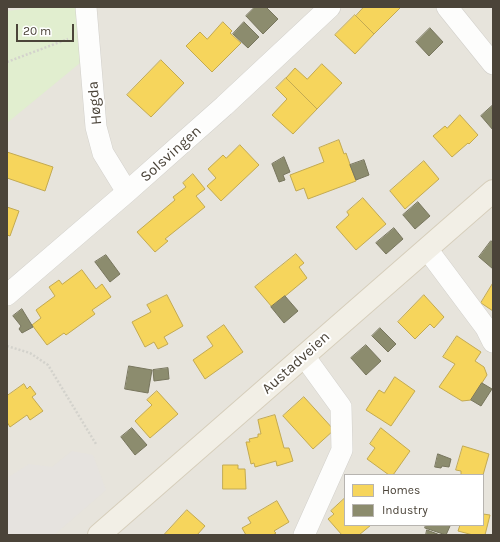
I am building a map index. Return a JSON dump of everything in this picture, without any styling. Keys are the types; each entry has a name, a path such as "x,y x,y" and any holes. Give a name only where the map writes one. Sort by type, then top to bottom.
{"main road":[{"name":"Austadveien","path":"99,535 493,191"}],"street":[{"name":"Høgda","path":"86,7 96,127 103,153 127,192"},
{"name":"Solsvingen","path":"7,295 224,106 330,7"},
{"path":"448,7 493,64"},
{"path":"426,249 486,328 493,342"},
{"path":"304,356 341,407 342,450 304,535"}],"path":[{"path":"7,62 88,30"},
{"path":"7,346 30,353 48,365 96,444"}],"shaded area":[{"path":"7,7 493,7 493,535 7,535"},
{"path":"72,451 93,455 106,490 54,535 7,535 7,495 10,493 7,489 7,478 29,464 52,467"}],"green space":[{"path":"39,7 76,7 91,54 7,123 7,11"}],"building: Homes":[{"path":"364,7 400,8 374,34 356,16"},
{"path":"355,15 374,34 355,54 335,35"},
{"path":"223,22 232,31 230,33 241,43 212,72 186,46 200,32 207,39"},
{"path":"161,60 184,83 151,117 127,95"},
{"path":"322,64 342,83 317,109 286,78 295,68 307,79"},
{"path":"286,78 317,109 293,134 272,115 287,99 276,88"},
{"path":"460,115 478,135 452,157 433,136 445,126 447,128"},
{"path":"339,140 344,154 346,153 356,181 308,199 304,188 296,191 290,175 324,162 319,148"},
{"path":"240,145 259,165 221,201 207,186 216,178 208,169 223,155 226,158"},
{"path":"7,152 53,167 45,191 7,178"},
{"path":"424,161 439,179 405,209 390,191"},
{"path":"193,174 205,189 196,196 205,207 165,239 168,241 155,252 137,232 175,200 173,197 186,187 183,183"},
{"path":"363,198 386,224 356,250 336,227 349,215 347,212"},
{"path":"7,207 19,211 10,236 7,235"},
{"path":"296,254 304,263 299,267 307,278 272,307 255,287"},
{"path":"82,270 96,289 102,284 111,297 92,310 95,314 66,335 64,333 47,345 32,325 41,318 36,310 55,296 49,287 59,280 62,284"},
{"path":"493,283 493,311 481,303"},
{"path":"167,295 183,326 164,337 168,344 158,349 154,342 145,347 132,322 151,312 147,305"},
{"path":"424,295 444,317 434,328 430,324 415,339 398,322"},
{"path":"224,325 243,352 205,379 193,360 213,346 207,337"},
{"path":"457,336 481,352 475,361 484,367 487,375 471,400 462,401 439,387 455,364 443,357"},
{"path":"395,377 415,391 391,426 366,410 379,390 384,393"},
{"path":"24,384 27,389 30,386 36,394 32,397 43,411 30,420 27,415 10,427 7,422 7,396"},
{"path":"157,391 178,414 150,438 135,421 152,405 147,400"},
{"path":"304,397 334,430 313,449 283,416"},
{"path":"275,415 284,448 289,448 293,461 277,466 276,461 255,467 254,463 251,464 246,442 250,442 249,439 258,437 258,434 261,434 258,420"},
{"path":"381,428 410,451 394,474 388,474 367,459 375,448 370,444"},
{"path":"463,446 489,454 483,474 461,474 461,471 456,470"},
{"path":"223,465 238,465 238,469 245,469 246,489 223,489"},
{"path":"344,499 344,526 370,526 359,535 342,535 328,519 334,514 331,511"},
{"path":"277,501 289,522 274,531 276,533 273,535 246,535 242,528 251,523 248,518"},
{"path":"187,510 205,526 197,535 164,535"},
{"path":"484,514 490,515 485,535 473,535 458,531 460,526 484,526"}],"building: Industry":[{"path":"255,7 266,7 278,19 263,34 246,16"},
{"path":"244,22 259,37 248,48 233,34"},
{"path":"430,28 443,42 429,56 416,42"},
{"path":"493,105 493,130 481,116"},
{"path":"284,157 290,172 283,175 285,180 279,182 272,164"},
{"path":"364,160 369,175 356,180 350,165"},
{"path":"418,202 430,216 415,229 403,215"},
{"path":"394,228 403,239 386,254 376,243"},
{"path":"491,241 493,242 493,269 479,257"},
{"path":"106,255 120,274 110,282 95,262"},
{"path":"285,296 298,311 284,323 271,307"},
{"path":"22,309 33,327 22,333 19,329 21,326 13,316"},
{"path":"380,328 396,344 388,352 372,336"},
{"path":"366,345 381,361 366,375 351,358"},
{"path":"129,366 152,370 148,393 125,389"},
{"path":"168,368 169,379 154,381 153,370"},
{"path":"482,383 492,389 481,406 471,400"},
{"path":"132,428 147,445 135,455 121,437"},
{"path":"438,454 451,459 449,467 435,467"},
{"path":"426,526 450,526 446,535 425,528"},
{"path":"427,530 440,535 426,535"}]}
